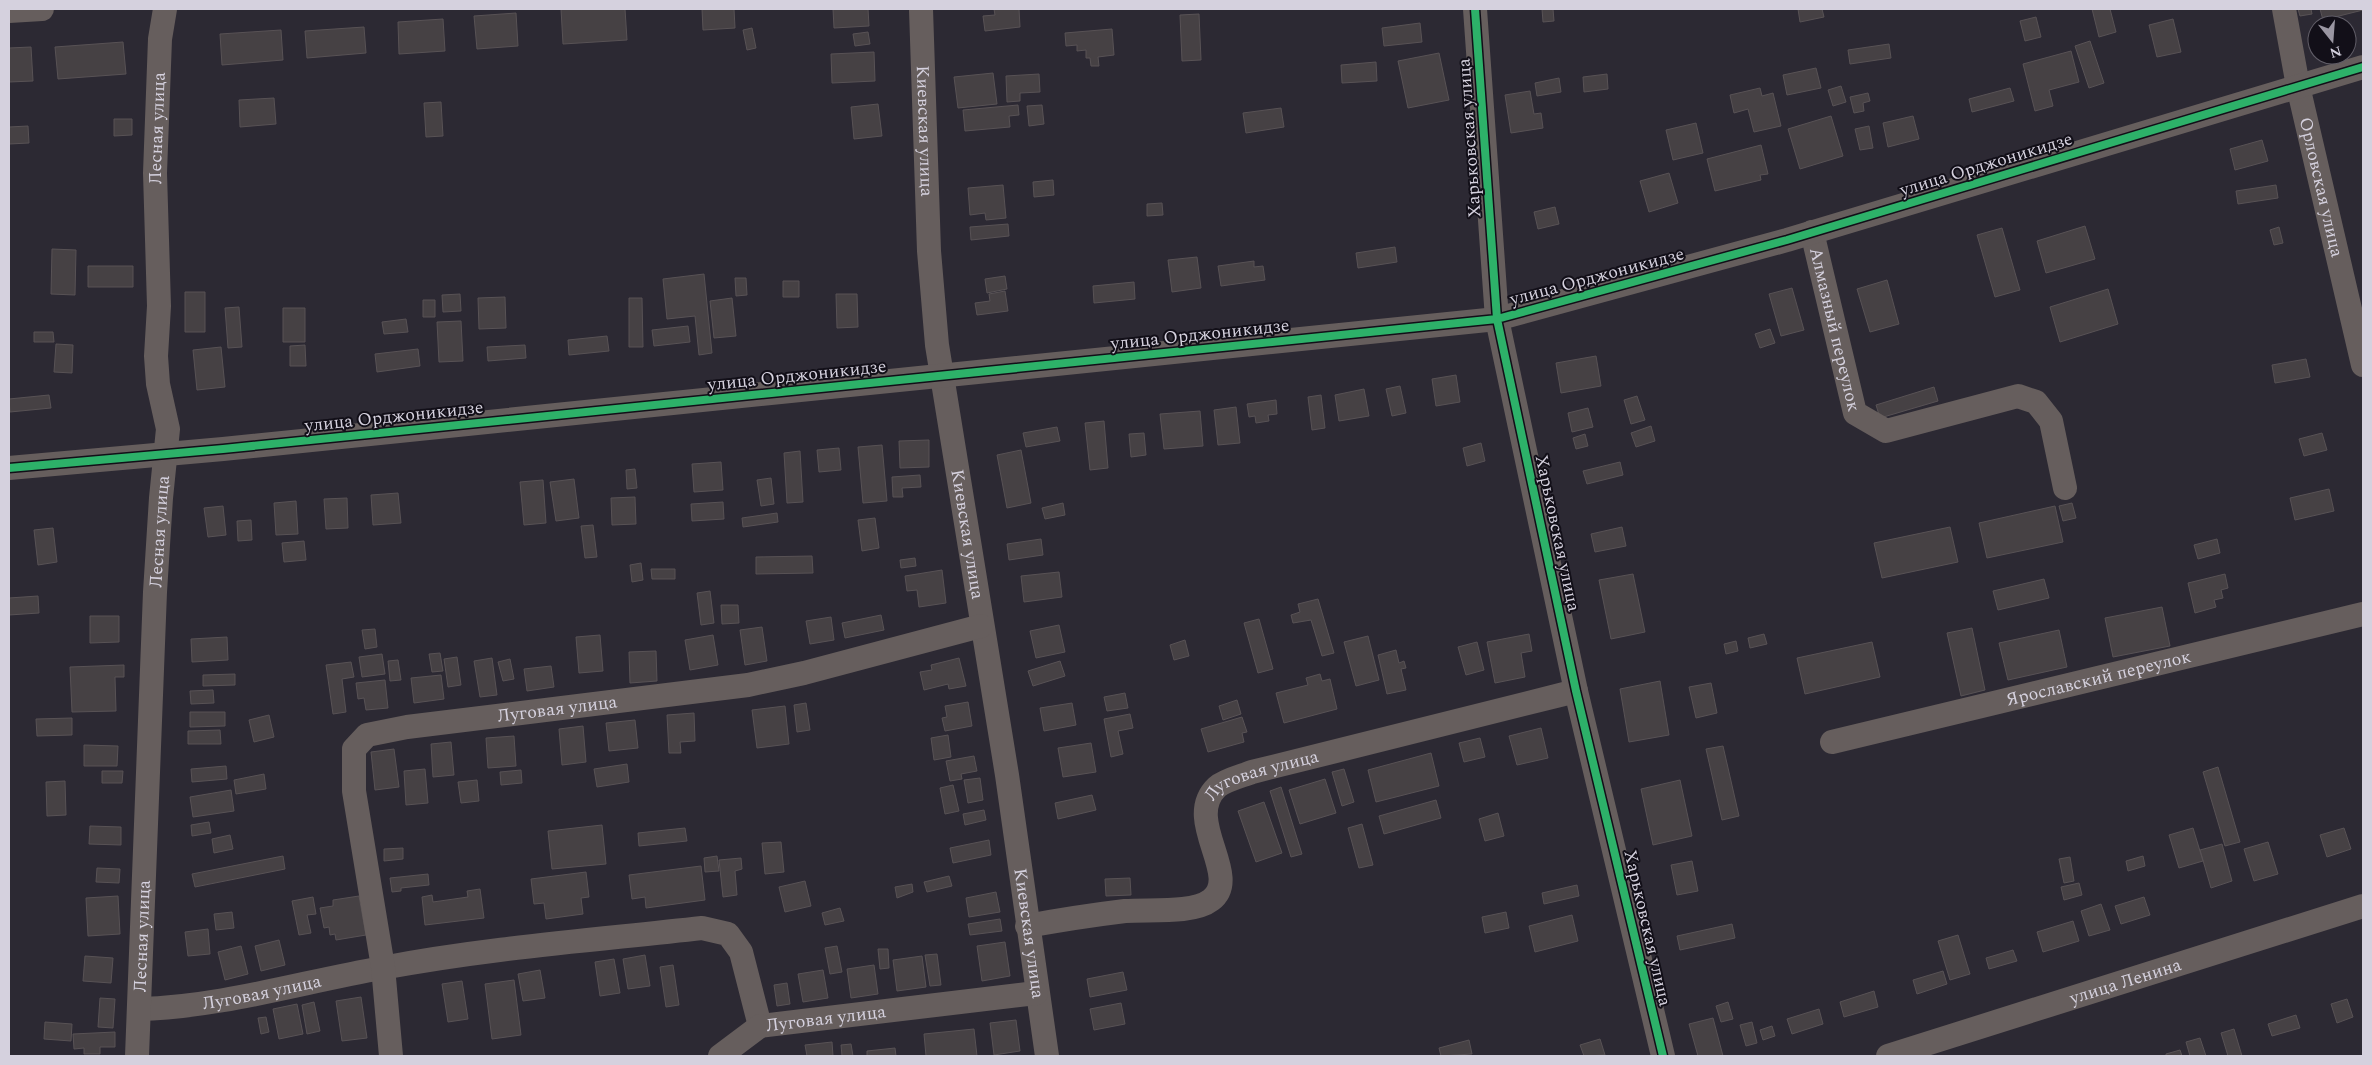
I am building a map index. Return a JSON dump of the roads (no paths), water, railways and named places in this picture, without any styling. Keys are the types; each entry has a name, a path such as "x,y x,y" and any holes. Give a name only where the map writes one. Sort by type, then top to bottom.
{"street":[{"path":"9,11 42,9"},
{"name":"Лесная улица","path":"138,1056 155,592 164,454 168,429 158,384 156,356 159,306 155,173 160,39 165,9"},
{"name":"Киевская улица","path":"921,9 932,298 942,375 1007,775 1046,1056"},
{"name":"Харьковская улица","path":"1475,9 1496,320 1576,691 1663,1056"},
{"name":"Орловская улица","path":"2284,9 2298,86 2363,365"},
{"name":"улица Орджоникидзе","path":"9,468 1496,320 1812,232 2363,67"},
{"name":"Алмазный переулок","path":"1812,232 1855,413 1886,432 2018,396 2036,402 2050,421 2065,488"},
{"name":"Ярославский переулок","path":"1832,742 2363,614"},
{"name":"Луговая улица","path":"391,1056 383,967 354,790 354,749 367,735 407,727 748,685 804,673 982,626"},
{"name":"Луговая улица","path":"1027,926 1126,911 1192,908 1211,900 1218,891 1221,879 1204,814 1207,800 1218,786 1252,772 1576,691"},
{"name":"улица Ленина","path":"1888,1056 2363,906"},
{"name":"Луговая улица","path":"139,1009 179,1008 383,967 456,956 702,928 728,934 741,952 760,1026 1036,993"},
{"path":"720,1056 760,1026"}]}
